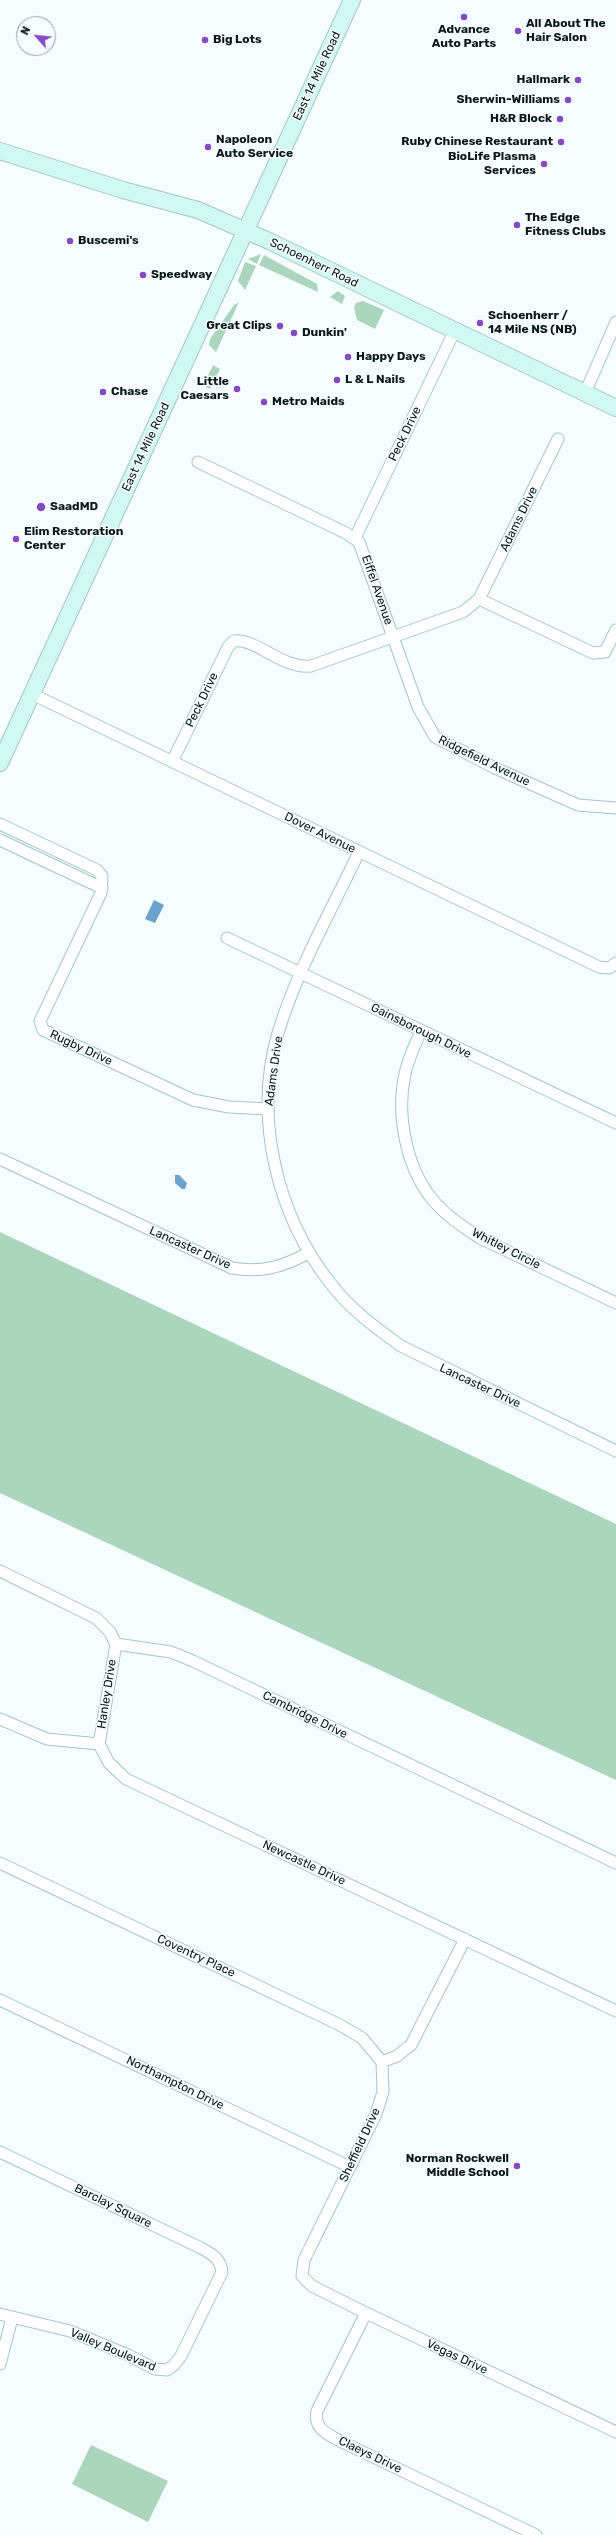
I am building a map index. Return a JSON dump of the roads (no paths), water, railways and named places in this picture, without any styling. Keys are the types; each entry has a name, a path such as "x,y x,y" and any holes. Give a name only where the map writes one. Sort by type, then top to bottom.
{"main road":[{"name":"East 14 Mile Road","path":"0,763 352,0"},
{"name":"Schoenherr Road","path":"0,152 118,189 180,203 246,230 616,408"}],"street":[{"path":"585,393 616,322"},
{"name":"Peck Drive","path":"356,538 455,330"},
{"name":"Adams Drive","path":"479,599 558,439"},
{"path":"198,462 356,538"},
{"name":"Eiffel Avenue","path":"356,538 361,546 393,637 463,612 479,599"},
{"path":"479,599 593,653 602,654 605,652 616,630"},
{"name":"Peck Drive","path":"172,762 228,647 234,641 243,642 291,665 304,666 393,637"},
{"name":"Ridgefield Avenue","path":"393,637 418,707 435,737 494,768 578,805 616,808"},
{"name":"Dover Avenue","path":"32,694 600,967 612,965"},
{"path":"0,824 97,870 102,876 102,888 0,840"},
{"name":"Adams Drive","path":"308,1253 289,1213 280,1186 270,1136 268,1109 270,1081 277,1035 301,974 359,852"},
{"name":"Rugby Drive","path":"102,888 42,1017 40,1026 43,1030 192,1100 229,1108 268,1109"},
{"name":"Gainsborough Drive","path":"227,938 616,1123"},
{"name":"Whitley Circle","path":"421,1031 408,1061 404,1076 402,1106 406,1144 413,1164 431,1198 462,1226 480,1238 616,1303"},
{"name":"Lancaster Drive","path":"0,1159 232,1268 247,1270 276,1269 308,1253 344,1299 374,1326 401,1346 616,1451"},
{"path":"0,1571 96,1618 110,1632 116,1644"},
{"name":"Hanley Drive","path":"99,1744 116,1644"},
{"name":"Cambridge Drive","path":"116,1644 171,1652 193,1661 616,1863"},
{"path":"0,1718 47,1739 99,1744"},
{"name":"Newcastle Drive","path":"99,1744 109,1763 126,1779 616,2011"},
{"name":"Coventry Place","path":"0,1863 340,2025 362,2038 382,2062"},
{"path":"382,2062 402,2054 411,2046 465,1939"},
{"name":"Northampton Drive","path":"0,2000 350,2167"},
{"name":"Sheffield Drive","path":"302,2276 304,2260 380,2102 383,2092 382,2062"},
{"name":"Barclay Square","path":"0,2152 201,2248 211,2254 222,2264"},
{"name":"Valley Boulevard","path":"0,2314 70,2331 155,2369 167,2370 174,2365 181,2356 222,2272 222,2264"},
{"name":"Vegas Drive","path":"302,2276 312,2286 366,2313 616,2432"},
{"name":"Claeys Drive","path":"366,2313 317,2411 319,2427 324,2433 340,2441 536,2535"},
{"path":"0,2364 12,2318"}],"water":[{"path":"154,900 164,905 155,923 145,919"},
{"path":"175,1175 179,1175 187,1183 185,1189 182,1189 175,1183"}],"place":[{"name":"Advance Auto Parts","path":"464,17"},
{"name":"All About The Hair Salon","path":"518,31"},
{"name":"Big Lots","path":"205,40"},
{"name":"Hallmark","path":"578,80"},
{"name":"Sherwin-Williams","path":"568,100"},
{"name":"H&R Block","path":"560,119"},
{"name":"Ruby Chinese Restaurant","path":"561,142"},
{"name":"Napoleon Auto Service","path":"208,147"},
{"name":"BioLife Plasma Services","path":"544,164"},
{"name":"The Edge Fitness Clubs","path":"517,225"},
{"name":"Buscemi's","path":"70,241"},
{"name":"Speedway","path":"143,275"},
{"name":"Schoenherr / 14 Mile NS (NB)","path":"480,323"},
{"name":"Great Clips","path":"280,326"},
{"name":"Dunkin'","path":"294,333"},
{"name":"Happy Days","path":"348,357"},
{"name":"L & L Nails","path":"337,380"},
{"name":"Little Caesars","path":"237,389"},
{"name":"Chase","path":"103,392"},
{"name":"Metro Maids","path":"264,402"},
{"name":"SaadMD","path":"41,507"},
{"name":"Elim Restoration Center","path":"16,539"},
{"name":"Norman Rockwell Middle School","path":"517,2166"}]}
